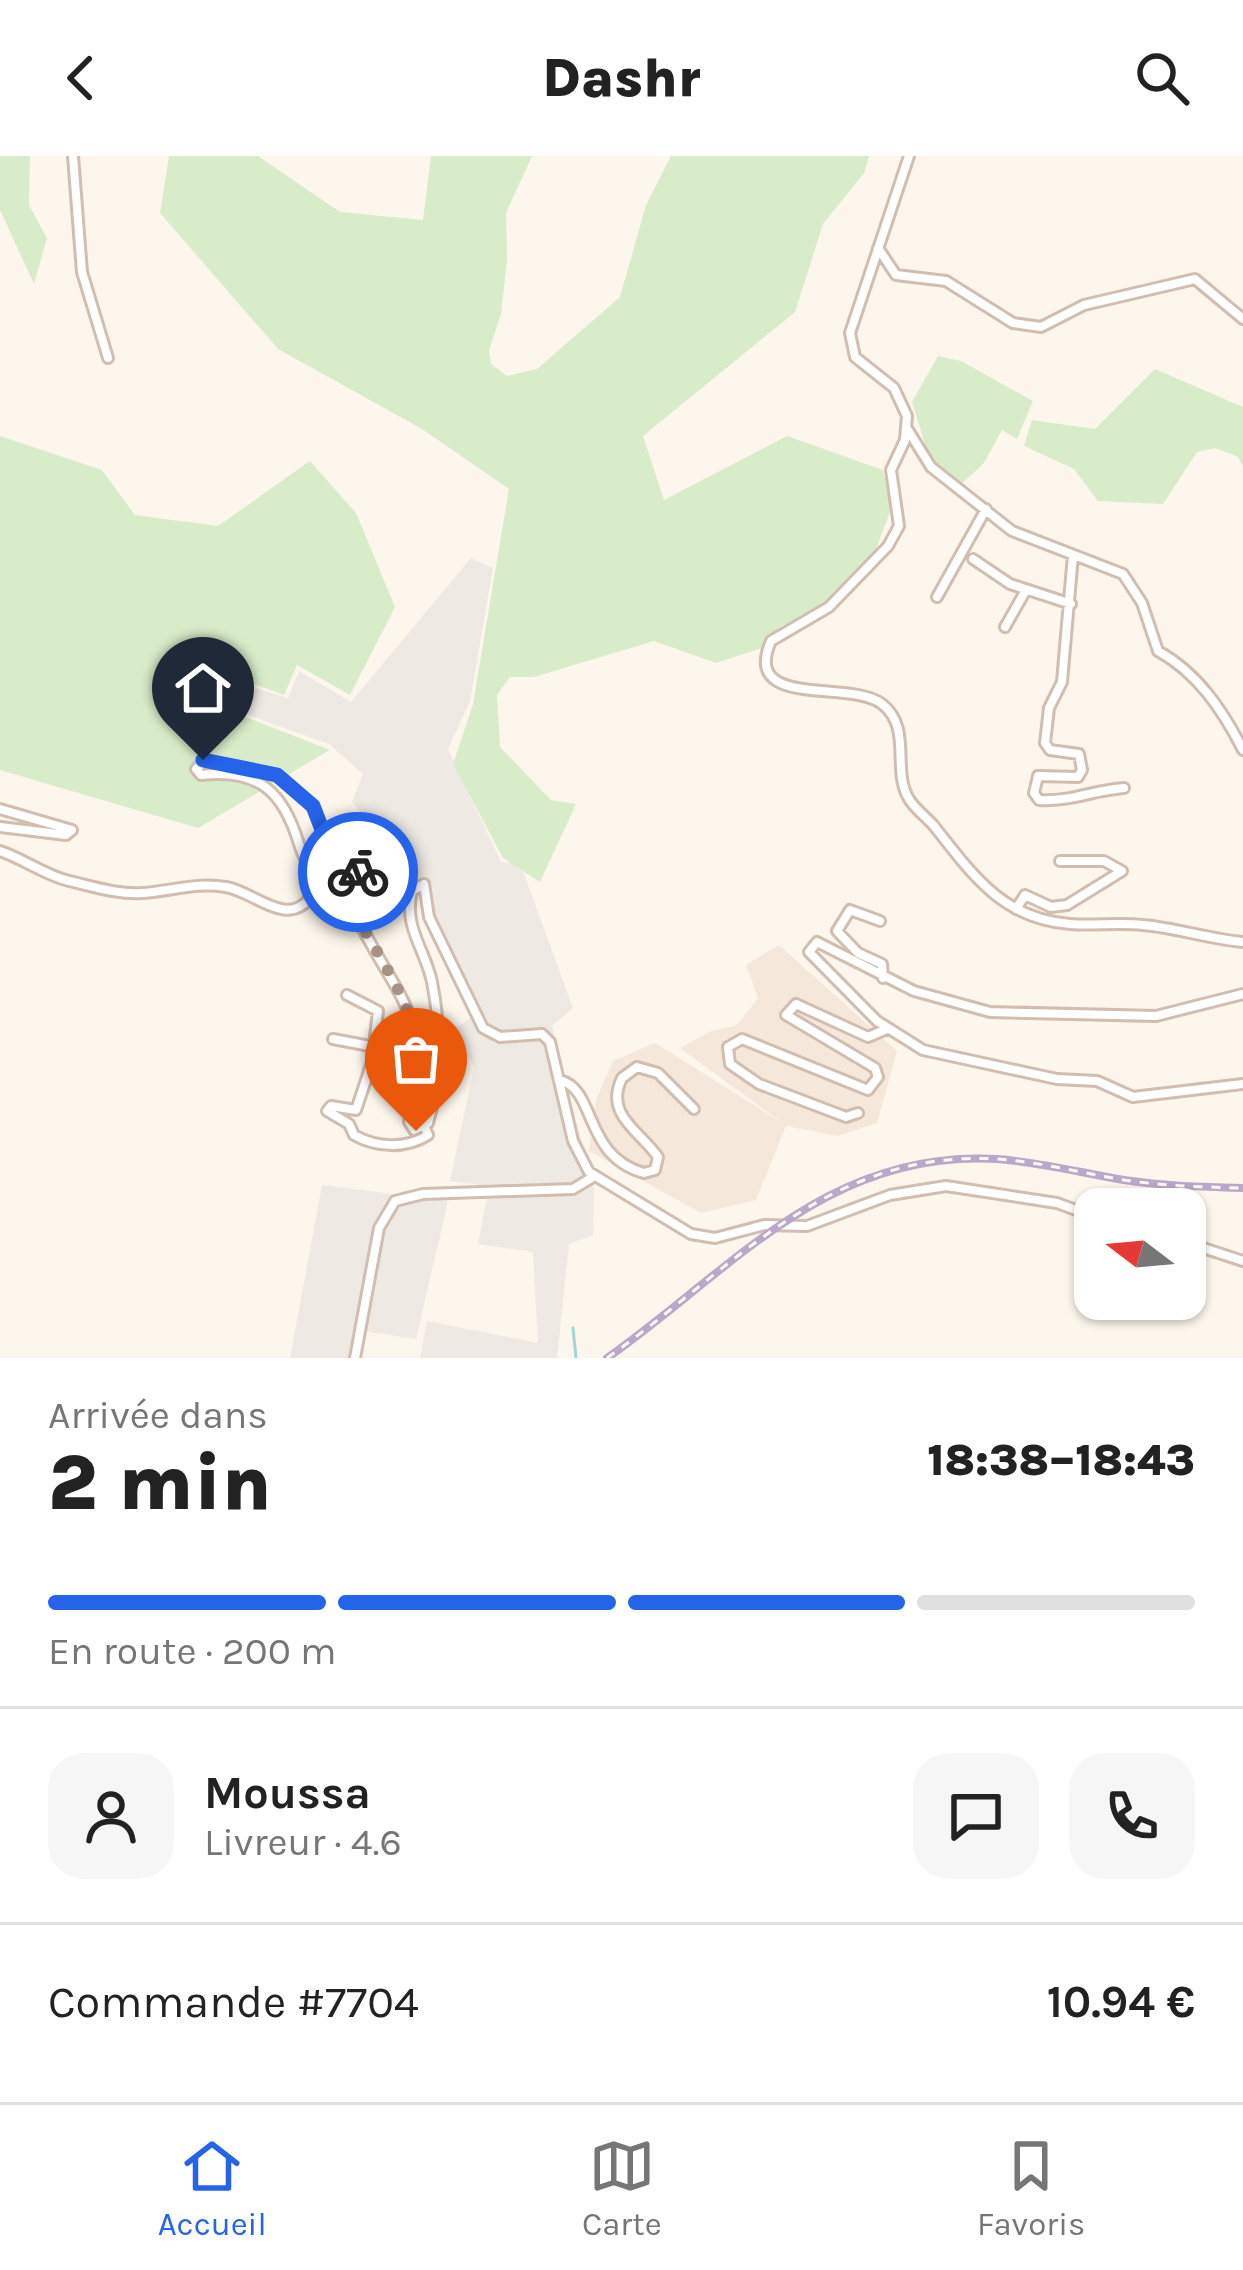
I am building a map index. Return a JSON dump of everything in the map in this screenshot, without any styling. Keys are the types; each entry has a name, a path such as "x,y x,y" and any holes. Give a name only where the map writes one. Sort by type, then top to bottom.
{"street":[{"path":"73,156 82,272 108,358"},
{"path":"909,156 850,333 851,350 900,396 908,430 931,467 1012,531 1123,574 1142,603 1156,648 1177,662 1224,712 1243,750"},
{"path":"878,248 896,274 946,281 1020,325 1041,327 1084,305 1195,279 1243,319"},
{"path":"908,430 891,464 900,512 894,540 819,615 777,635 767,651 766,665 777,682 794,691 849,690 888,708 900,734 908,797 971,876 1016,909 1068,924 1143,925 1243,942"},
{"path":"937,597 986,509"},
{"path":"1073,555 1062,682 1049,708 1045,743 1050,749 1078,754 1082,770 1078,777 1038,776 1035,797 1065,801 1095,790 1124,788"},
{"path":"974,559 1025,590 1071,604"},
{"path":"1005,627 1025,590"},
{"path":"0,850 62,879 107,889 142,893 182,885 220,886 279,910 294,910 310,898 315,872 302,850 293,817 255,778 230,772 201,775 196,769 206,760 277,775 313,806 323,832 357,865 352,907 406,1000 421,1069 409,1122 416,1131 425,1128"},
{"path":"0,809 72,830 66,835 0,827"},
{"path":"1016,909 1025,895 1044,905 1067,905 1122,871 1118,864 1060,861"},
{"path":"346,995 379,1011 375,1047 356,1110 332,1106 327,1111 349,1124 354,1136 383,1146 428,1135 425,1128 438,1048 432,982 415,944 410,912 416,885 428,888 429,917 483,1028 500,1037 545,1035 573,1141 590,1176 611,1183 682,1230 710,1238 764,1225 808,1226 890,1195 946,1186 1074,1209"},
{"path":"880,921 850,910 837,932 858,952 882,964 883,978"},
{"path":"1243,994 1165,1015 990,1012 936,1000 883,978 820,943 810,946 813,956 886,1029 922,1050 1057,1079 1097,1081 1132,1097 1243,1084"},
{"path":"858,1113 846,1117 759,1084 730,1064 728,1047 742,1040 868,1090 878,1077 875,1068 787,1015 796,1004 868,1037 886,1029"},
{"path":"333,1039 375,1047"},
{"path":"560,1080 578,1090 607,1152 644,1173 655,1170 658,1157 620,1114 616,1100 622,1078 637,1067 654,1070 694,1109"},
{"path":"355,1358 379,1228 395,1201 473,1191 542,1193 573,1189 590,1176"},
{"path":"1206,1249 1243,1261"}],"shaded area":[{"path":"471,558 493,568 470,701 448,749 501,862 520,863 573,1008 552,1026 594,1190 593,1235 569,1244 557,1358 420,1358 427,1321 538,1343 533,1252 478,1244 489,1186 450,1181 474,1068 455,1029 481,1010 409,872 352,802 363,774 329,744 248,715 255,688 288,698 299,671 351,702"},
{"path":"779,945 897,1051 877,1123 838,1136 786,1126 756,1200 701,1213 589,1151 596,1100 613,1061 655,1043 781,1122 680,1048 709,1032 737,1025 758,998 746,965"},
{"path":"322,1185 448,1201 416,1339 364,1331 359,1358 290,1358"}],"green space":[{"path":"0,156 30,156 29,205 47,238 34,284 0,210"},
{"path":"169,156 258,156 340,212 423,220 431,156 532,156 506,213 501,314 489,350 491,364 507,376 537,369 620,297 646,205 671,156 869,156 864,173 823,224 795,312 643,436 664,500 787,436 883,470 891,509 875,552 818,610 781,626 762,648 716,663 654,641 534,677 510,677 497,695 500,747 551,800 576,804 540,882 503,858 453,764 473,704 509,489 422,429 278,349 160,213"},
{"path":"938,356 961,361 1033,401 1017,439 1002,430 984,463 959,486 929,457 912,402"},
{"path":"1155,369 1243,407 1243,467 1238,457 1215,448 1197,452 1163,504 1098,501 1074,469 1024,446 1032,420 1095,429"},
{"path":"0,436 102,470 135,515 218,526 310,461 356,513 395,607 350,695 297,665 284,695 253,684 243,716 330,750 198,828 0,770"}],"waterway":[{"path":"573,1328 576,1358"}],"railway":[{"path":"607,1358 785,1222 832,1194 882,1173 937,1161 997,1159 1139,1182 1243,1188"}],"way so far":[{"path":"358,872 352,907 400,985 415,1034 420,1081 409,1122 416,1131"}],"route":[{"path":"203,760 252,766 284,780 313,806 323,832 353,856 358,872"}]}
